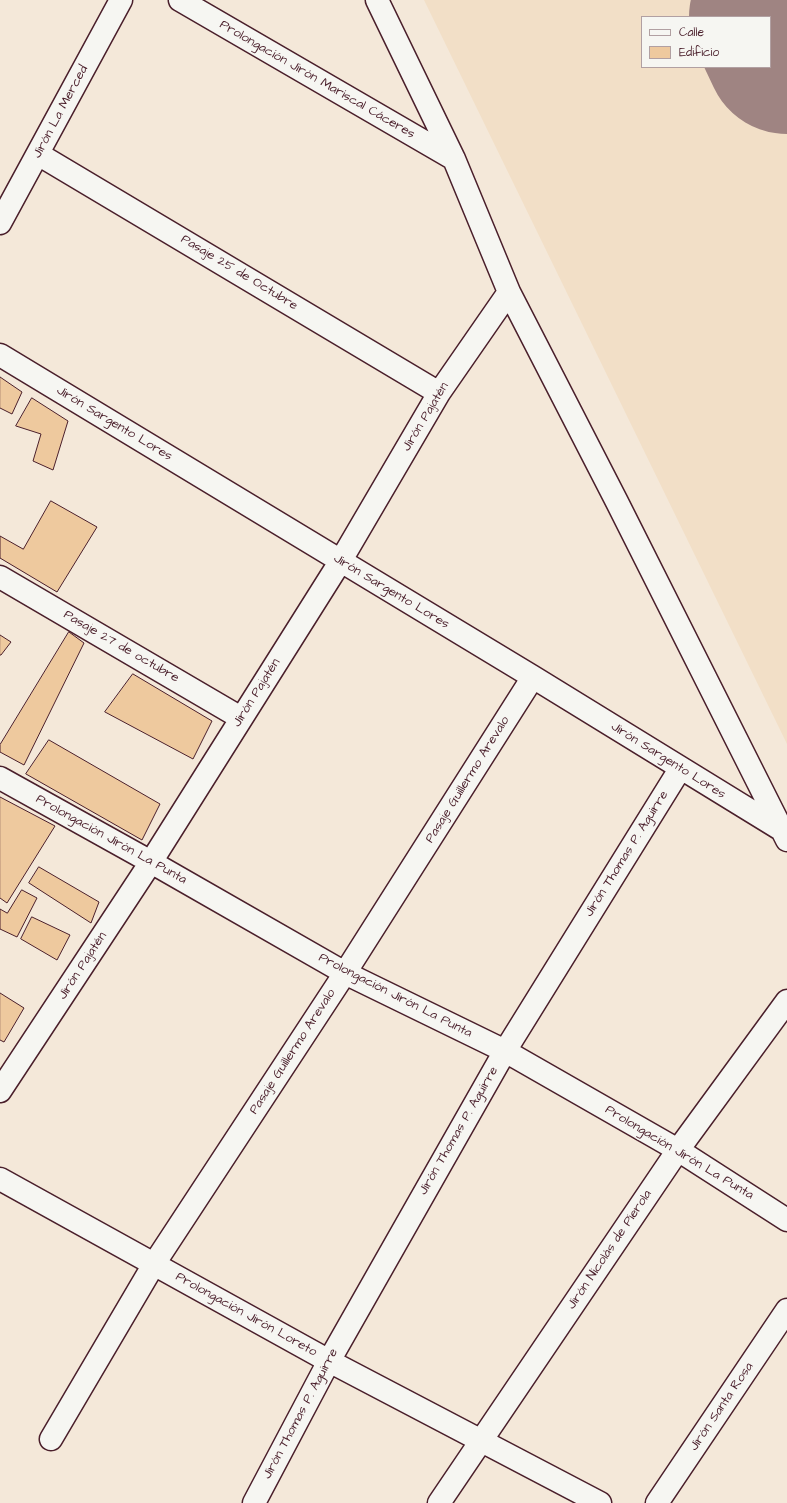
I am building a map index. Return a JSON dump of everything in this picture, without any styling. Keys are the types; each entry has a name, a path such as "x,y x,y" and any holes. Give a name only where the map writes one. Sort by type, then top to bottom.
{"street":[{"name":"Jirón La Merced","path":"0,223 121,0"},
{"name":"Prolongación Jirón Mariscal Cáceres","path":"180,0 454,159"},
{"path":"377,0 454,159 510,292 785,835"},
{"name":"Pasaje 25 de Octubre","path":"38,154 439,392"},
{"name":"Jirón Pajatén","path":"0,1091 151,862 340,562 439,392 510,292"},
{"name":"Jirón Sargento Lores","path":"0,355 340,562 533,677 785,835"},
{"name":"Pasaje 27 de octubre","path":"0,577 241,718"},
{"name":"Pasaje Guillermo Arevalo","path":"51,1439 154,1264 345,973 533,677"},
{"name":"Jirón Thomas P. Aguirre","path":"254,1503 329,1361 505,1050 680,769"},
{"name":"Prolongación Jirón La Punta","path":"0,778 345,973 505,1050 678,1150 787,1220"},
{"name":"Jirón Nicolás de Pierola","path":"439,1503 678,1150 787,1001"},
{"name":"Prolongación Jirón Loreto","path":"0,1179 329,1361 600,1503"},
{"name":"Jirón Santa Rosa","path":"657,1503 787,1310"}],"shaded area":[{"path":"424,0 787,0 787,744"}],"building":[{"path":"0,377 22,392 12,414 0,408"},
{"path":"32,398 68,421 53,470 33,461 41,434 16,426"},
{"path":"51,501 97,527 57,592 0,558 0,536 23,549"},
{"path":"69,632 84,643 24,765 0,752 0,745"},
{"path":"0,635 11,642 1,655 0,655"},
{"path":"133,674 212,721 193,759 105,712"},
{"path":"49,740 160,804 142,840 26,774"},
{"path":"0,797 55,826 7,903 0,898"},
{"path":"39,867 99,902 91,923 29,883"},
{"path":"22,890 37,898 17,937 0,929 0,909 7,913"},
{"path":"32,917 70,935 57,960 21,939"},
{"path":"0,993 24,1008 4,1042 0,1040"}],"runway":[{"path":"771,19 787,53"}]}
